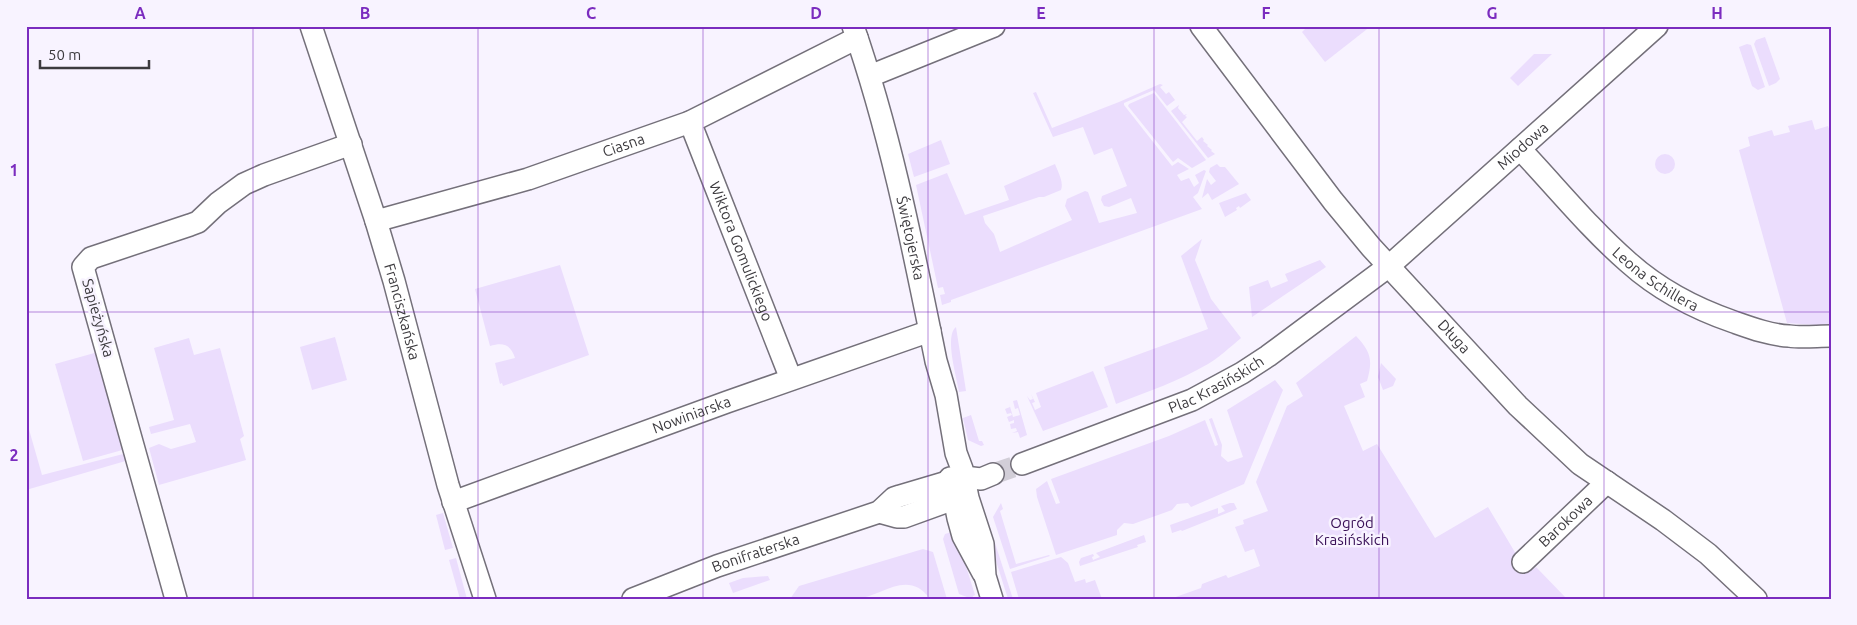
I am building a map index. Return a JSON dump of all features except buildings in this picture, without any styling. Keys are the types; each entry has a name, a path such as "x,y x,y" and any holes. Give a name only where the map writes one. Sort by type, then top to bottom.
{"street":[{"name":"Franciszkańska","path":"311,26 376,221 394,281 453,502 485,599"},
{"path":"870,76 994,26"},
{"name":"Długa","path":"1201,26 1333,201 1389,266 1518,406 1580,464 1663,520 1708,554 1756,599"},
{"name":"Miodowa","path":"1389,266 1657,26"},
{"name":"Świętojerska","path":"855,32 870,76 891,153 946,395 956,453 950,468 968,484 963,536 985,576 992,599"},
{"name":"Ciasna","path":"376,221 528,179 636,143 690,122 855,32"},
{"name":"Wiktora Gomulickiego","path":"690,122 791,379"},
{"name":"Sapieżyńska","path":"176,599 84,267 91,258 198,222 218,203 244,184 257,178 351,144"},
{"name":"Leona Schillera","path":"1520,149 1606,242 1629,264 1682,299 1725,319 1759,331 1789,336 1831,336"},
{"name":"Plac Krasińskich","path":"1022,464 1169,410 1215,389 1268,356 1389,266"},
{"name":"Nowiniarska","path":"453,502 791,379 930,331"},
{"name":"Barokowa","path":"1524,562 1607,482"},
{"name":"Bonifraterska","path":"633,599 725,563 879,512 904,517 968,484"}],"green space":[{"path":"1308,26 1371,26 1325,62 1302,32"},
{"path":"1765,37 1780,79 1769,86 1754,44 1756,40"},
{"path":"1747,44 1751,45 1765,87 1758,90 1752,86 1739,47"},
{"path":"1534,54 1552,54 1518,86 1510,78"},
{"path":"1160,84 1163,85 1160,87 1166,94 1169,92 1175,100 1167,106 1154,90 1124,103 1124,105 1172,166 1178,162 1189,169 1177,175 1181,181 1189,178 1194,187 1199,183 1195,175 1204,170 1206,171 1198,193 1193,197 1202,209 951,300 951,302 942,305 940,295 945,294 943,287 938,288 916,185 947,173 965,215 1009,200 1004,186 1055,164 1061,180 1061,190 983,216 985,223 994,234 1000,252 1072,220 1065,206 1067,199 1085,191 1088,192 1099,223 1137,213 1131,198 1109,207 1104,206 1101,200 1102,196 1127,186 1112,148 1094,155 1083,127 1053,137 1033,93 1036,92 1052,128"},
{"path":"1154,93 1206,160 1192,168 1178,158 1173,162 1128,106"},
{"path":"1179,105 1178,108 1184,115 1187,114 1185,116 1187,117 1182,122 1197,141 1202,137 1203,141 1215,154 1208,158 1171,111"},
{"path":"1812,120 1815,130 1828,126 1831,134 1831,329 1830,326 1787,323 1739,150 1750,146 1748,137 1772,130 1774,136 1790,132 1788,126"},
{"path":"941,140 950,164 914,177 908,154"},
{"path":"1665,154 1672,157 1675,164 1672,171 1665,174 1658,171 1655,164 1658,157"},
{"path":"1217,164 1220,167 1225,167 1239,184 1212,200 1208,193 1202,198 1207,179 1211,185 1216,181 1209,172 1210,168"},
{"path":"1246,193 1251,200 1240,208 1239,206 1236,208 1237,210 1225,217 1219,203"},
{"path":"1202,239 1195,260 1211,299 1241,338 1217,358 1186,376 1116,404 1104,367 1208,329 1181,256"},
{"path":"1320,260 1326,267 1252,317 1249,287 1268,280 1271,288 1288,281 1285,274"},
{"path":"560,265 589,355 503,386 502,383 500,384 495,363 515,358 509,347 499,344 490,346 475,289"},
{"path":"956,327 966,391 959,392 951,348 951,339"},
{"name":"Ogród Krasińskich","path":"1356,336 1368,352 1370,362 1367,381 1360,384 1365,397 1344,406 1363,451 1377,444 1435,538 1488,507 1516,554 1532,570 1536,567 1567,599 1170,599 1201,588 1202,584 1226,575 1228,578 1260,566 1254,549 1245,552 1235,527 1244,524 1243,520 1268,511 1256,482 1287,406 1303,396 1296,383"},
{"path":"335,337 347,380 312,390 300,347"},
{"path":"189,338 194,355 220,348 244,436 240,439 246,460 159,485 149,448 159,444 171,449 196,442 190,424 151,434 149,427 174,420 154,348"},
{"path":"98,352 126,449 83,461 55,364"},
{"path":"1381,363 1396,379 1393,386 1383,390 1378,377"},
{"path":"1093,371 1108,407 1043,431 1027,396 1030,400 1033,399 1031,394 1035,402 1032,403 1035,410 1041,407 1036,393"},
{"path":"1275,380 1283,390 1244,484 1191,507 1188,503 1177,504 1172,510 1133,524 1124,523 1117,530 1117,535 1056,555 1036,489 1047,481 1056,504 1060,503 1051,479 1169,436 1205,420 1215,446 1218,445 1209,419 1212,418 1222,445 1221,456 1228,462 1243,457 1227,410"},
{"path":"1017,400 1027,435 1020,438 1018,432 1012,433 1017,431 1016,428 1011,429 1010,424 1014,423 1014,420 1009,422 1007,417 1012,415 1011,413 1007,414 1005,409 1010,407 1009,403 1013,417 1020,415 1018,408 1015,409 1013,401"},
{"path":"971,415 979,441 982,441 984,445 981,446 968,440 963,418"},
{"path":"26,419 42,475 127,453 129,460 26,490"},
{"path":"1001,503 1003,509 1000,511 1016,564 1050,556 1010,569 993,517"},
{"path":"1234,503 1237,509 1182,531 1172,533 1170,525 1218,508 1218,514 1225,511 1221,506"},
{"path":"443,513 453,548 445,550 436,515"},
{"path":"955,531 975,595 972,599 959,594 943,539 945,534"},
{"path":"1144,535 1146,542 1137,545 1138,547 1080,566 1081,558 1093,554 1093,560 1100,557 1096,553"},
{"path":"993,541 1013,599 1008,599 990,542"},
{"path":"923,549 933,552 947,599 930,599 922,590 904,585 856,599 790,599 799,586"},
{"path":"1061,557 1068,563 1075,582 1085,579 1086,583 1095,580 1102,599 1019,599 1011,572"},
{"path":"456,558 467,599 460,599 449,560"},
{"path":"768,576 770,580 733,593 729,583 743,578"}],"tunnel":[{"path":"993,474 1022,464"}]}
